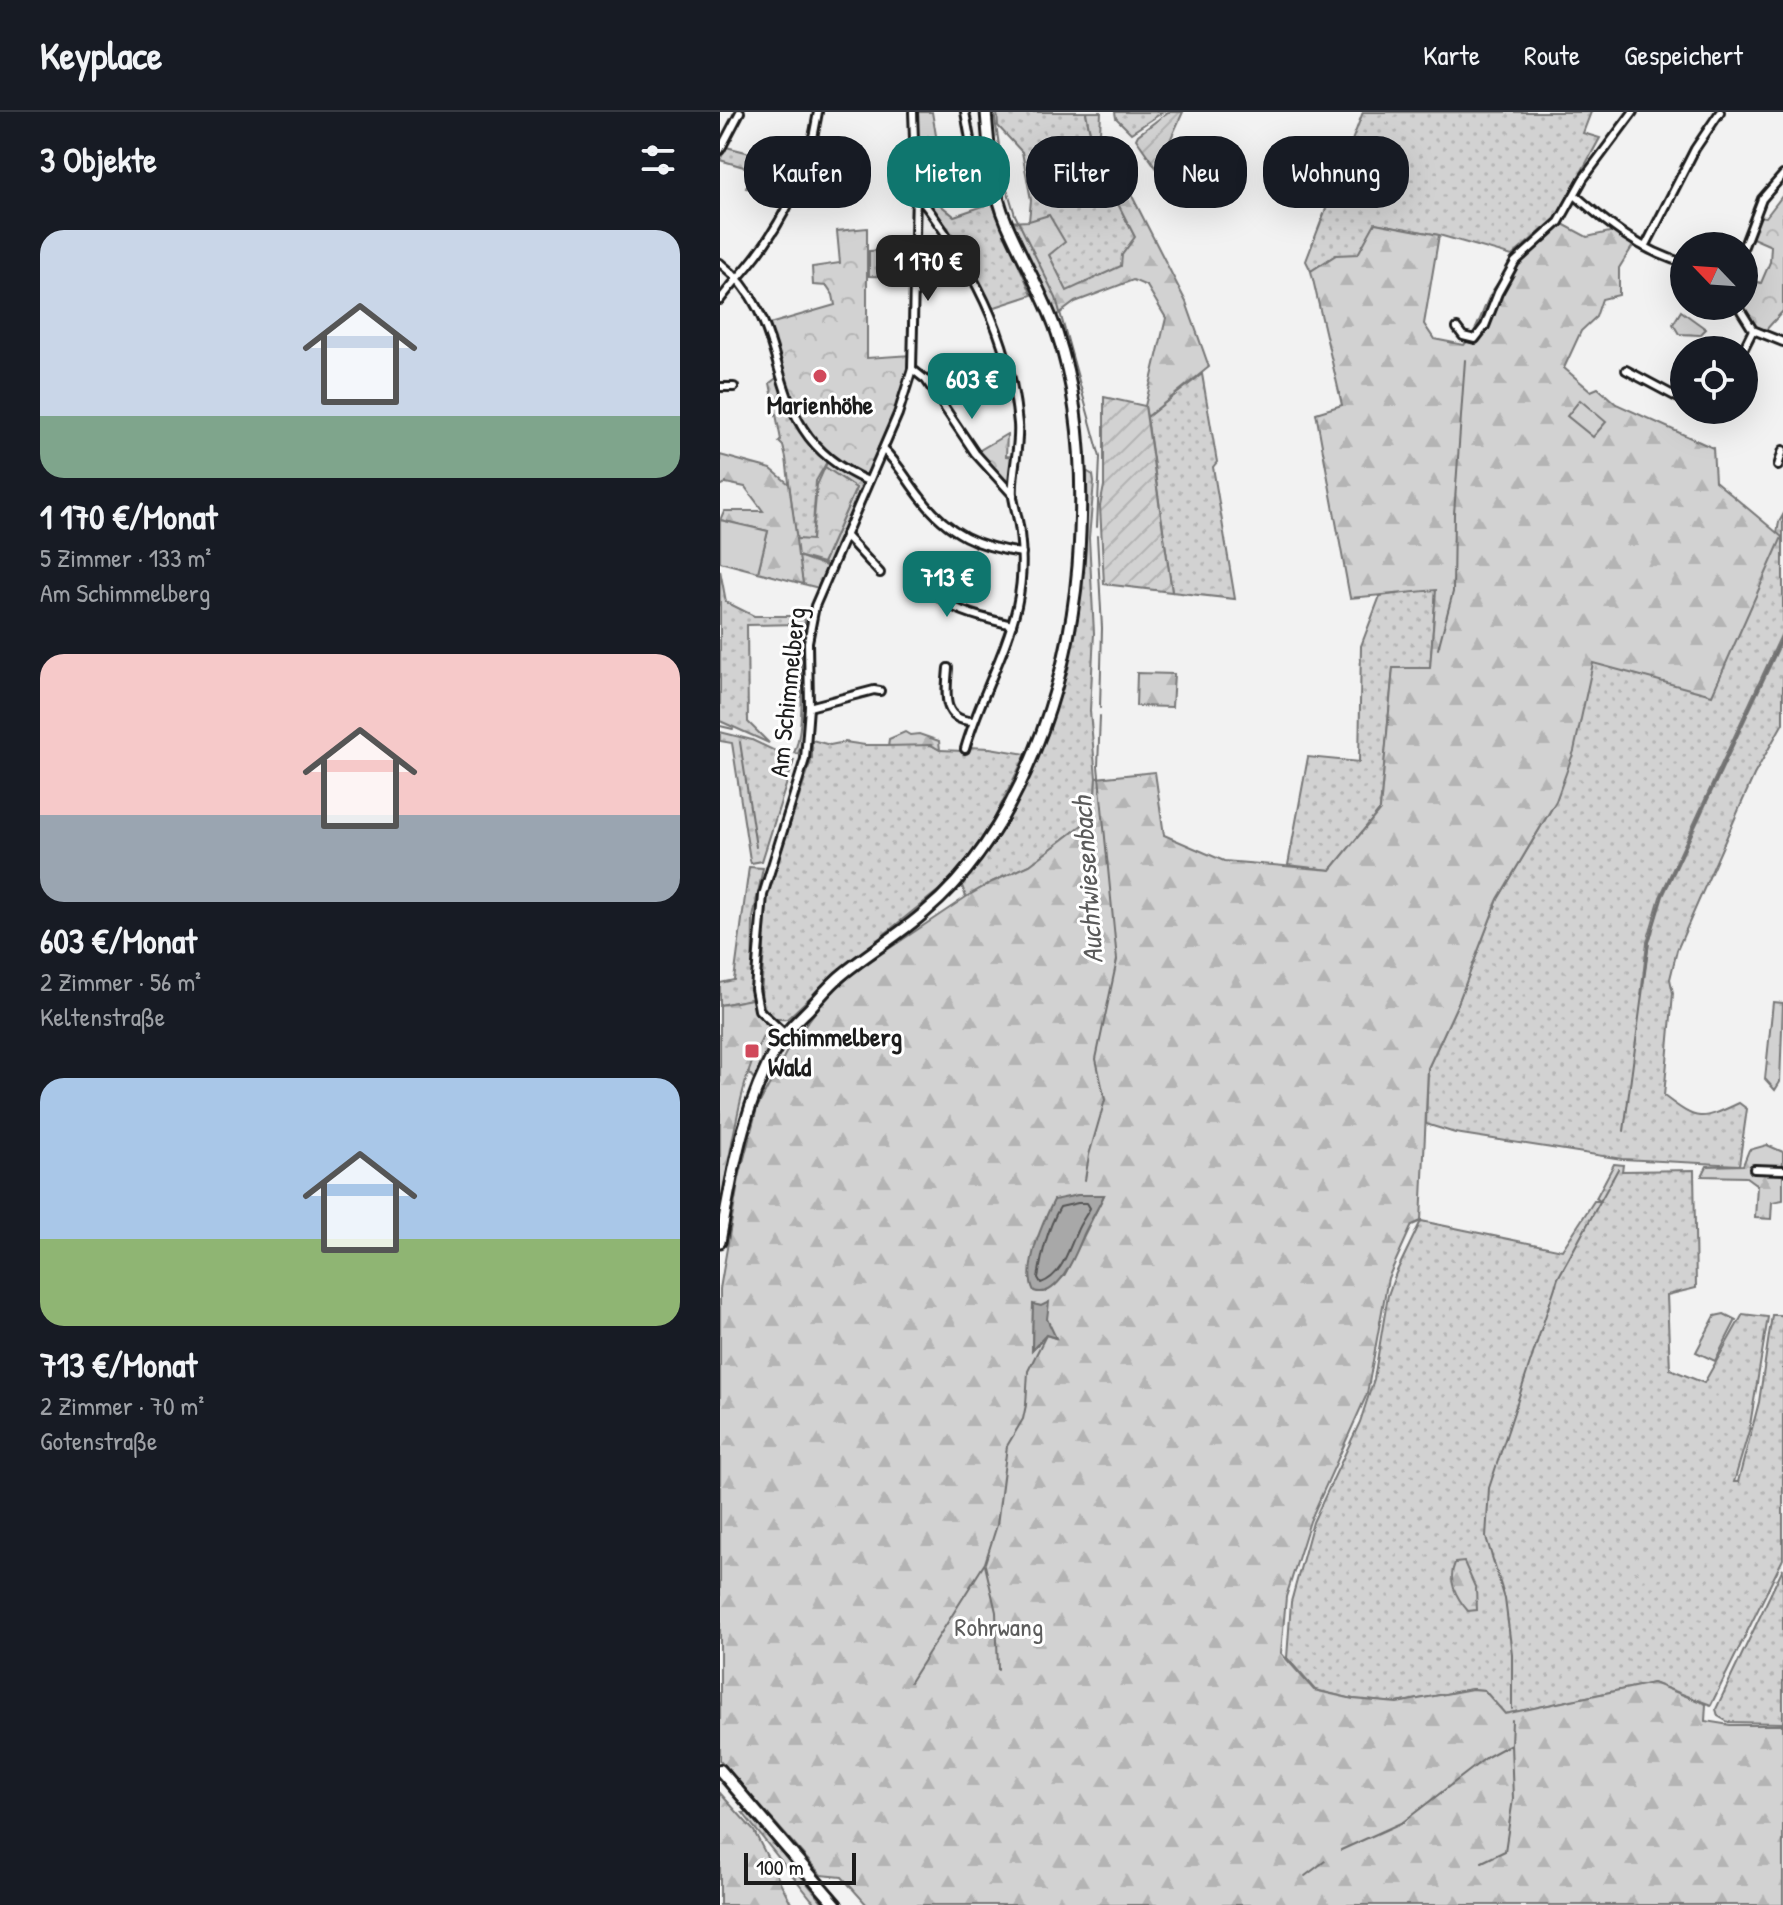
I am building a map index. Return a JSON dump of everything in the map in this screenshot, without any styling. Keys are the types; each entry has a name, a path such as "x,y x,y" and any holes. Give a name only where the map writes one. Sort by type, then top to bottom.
{"main road":[{"path":"720,1770 836,1905"}],"street":[{"path":"720,150 740,112"},
{"path":"720,300 748,266 794,194 813,145 818,112"},
{"name":"Am Schimmelberg","path":"913,112 914,136"},
{"path":"965,112 969,136"},
{"path":"720,1242 740,1133 758,1082 785,1034 841,975 927,911 960,878 982,848 1006,811 1042,731 1072,619 1080,513 1078,434 1070,386 1057,335 1006,222 994,185 986,112"},
{"path":"1457,328 1463,336 1475,339 1485,326 1515,262 1559,222 1583,179 1633,112"},
{"path":"1645,247 1695,149 1720,112"},
{"path":"1749,232 1762,199 1783,175"},
{"path":"1576,196 1615,230 1670,257"},
{"name":"Am Schimmelberg","path":"785,1034 759,1010 755,989 763,895 803,768 809,707 808,642 815,606 898,414 912,369 916,208"},
{"path":"928,208 950,237 981,290 1008,361 1019,428 1013,495 1022,553 1018,602 989,690 973,721 965,749"},
{"path":"720,263 750,295 764,323 796,420 809,441 848,473 868,481"},
{"path":"1747,320 1753,330 1783,342"},
{"path":"1750,336 1753,330"},
{"path":"912,369 926,380 975,453 1013,495"},
{"path":"1626,370 1670,394"},
{"path":"720,387 734,387"},
{"path":"883,449 923,502 942,521 973,542 992,549 1022,553"},
{"path":"1778,466 1783,450"},
{"path":"845,535 880,573"},
{"path":"938,570 936,593 945,602 966,612 1012,625"},
{"path":"948,668 947,704 950,713 960,721 973,721"},
{"path":"809,707 880,691"},
{"path":"1754,1169 1783,1170"}],"green space":[{"path":"915,112 932,112 936,136 916,136"},
{"path":"997,112 1086,112 1091,136 1026,136 1026,173 1022,152 998,126"},
{"path":"1086,112 1101,112 1102,136 1091,136"},
{"path":"1115,112 1163,112 1131,133 1116,118"},
{"path":"1168,112 1183,112 1172,136 1154,136 1154,165 1138,142 1138,135"},
{"path":"1363,112 1591,112 1583,133 1600,138 1556,218 1512,256 1439,235 1376,223 1358,255 1336,255 1311,271 1306,261 1326,208 1409,208 1409,136 1354,136"},
{"path":"726,147 744,152 744,167 720,160"},
{"path":"1783,195 1783,311 1765,331 1752,320 1758,320 1758,282 1761,283 1770,262 1771,246 1758,240 1758,232 1752,232 1758,216 1766,217"},
{"path":"930,208 944,208 954,216 977,208 994,208 1032,295 992,308 952,236"},
{"path":"1030,208 1120,208 1135,237 1122,255 1122,266 1067,292 1029,221"},
{"path":"1120,208 1138,208 1186,302 1209,367 1147,417 1145,406 1166,318 1147,286 1133,280 1075,302 1051,320 1006,222 1029,221 1049,215 1065,242 1049,255 1067,291 1121,266 1122,255 1135,237"},
{"name":"Rohrwang","path":"1559,222 1587,237 1614,231 1634,244 1619,268 1619,295 1602,299 1596,317 1581,331 1564,368 1591,391 1598,388 1616,404 1713,448 1715,481 1782,537 1712,695 1593,663 1574,751 1556,801 1498,899 1458,1003 1428,1068 1421,1221 1412,1225 1388,1278 1367,1394 1310,1521 1286,1597 1281,1653 1314,1690 1353,1699 1397,1703 1472,1689 1484,1690 1505,1714 1653,1683 1706,1704 1705,1721 1730,1725 1783,1725 1783,1905 867,1905 842,1877 821,1875 720,1760 720,1289 739,1178 757,1108 788,1049 835,985 966,897 1030,865 1094,816 1096,778 1155,772 1164,835 1224,861 1331,870 1380,810 1393,668 1430,668 1436,590 1350,598 1316,413 1342,405 1311,271 1336,255 1358,254 1375,223 1439,235 1424,324 1434,339 1464,345 1474,332 1500,280 1523,253","holes":["1078,1195 1104,1195 1064,1276 1046,1292 1030,1279 1036,1245 1054,1201","1033,1305 1041,1306 1055,1338 1046,1335 1032,1350"]},
{"path":"867,228 867,358 911,355 901,403 868,479 830,458 797,419 766,325 835,305 827,286 813,285 812,267 840,263 837,231"},
{"path":"912,249 911,277 869,276 869,251"},
{"path":"1675,320 1694,320 1706,329 1700,335 1679,334 1673,324"},
{"path":"1202,374 1217,462 1213,467 1235,599 1172,592 1147,417"},
{"path":"779,376 797,422 828,460 816,481 812,541 796,539 786,458 779,442 770,383"},
{"path":"1104,397 1145,406 1172,592 1104,584 1100,506 1104,486"},
{"path":"1580,400 1606,422 1593,437 1567,416"},
{"path":"1007,434 1006,456 1017,457 1013,495 975,453"},
{"path":"720,455 771,469 789,484 803,584 758,572 768,531 720,520 724,511 763,511 745,487 726,483 720,486"},
{"path":"828,460 867,482 829,567 823,563 856,488 825,467"},
{"path":"825,467 856,488 823,563 798,556 796,539 812,540 817,485"},
{"path":"1088,472 1093,475 1094,482 1089,538 1094,633 1090,711 1096,778 1094,816 1030,865 966,897 961,883 1007,818 1031,767 1059,691 1076,624 1083,561 1083,476"},
{"path":"1783,515 1783,631 1660,897 1647,942 1641,996 1649,942 1663,896 1783,638 1783,723 1754,775 1677,950 1670,979 1673,993 1664,1096 1685,1111 1700,1116 1708,1116 1739,1103 1747,1109 1739,1165 1622,1159 1455,1133 1426,1124 1428,1068 1458,1003 1498,899 1556,801 1593,662 1782,538 1777,533"},
{"path":"720,520 768,531 758,572 720,562"},
{"path":"798,556 829,567 819,588 803,584"},
{"path":"720,570 726,602 754,616 803,616 805,720 798,754 794,753 801,709 799,624 747,625 748,722 769,743 720,721"},
{"path":"1436,589 1430,668 1393,668 1380,810 1331,870 1288,865 1308,757 1359,762 1361,646 1380,596"},
{"path":"1137,673 1174,674 1172,707 1136,706"},
{"path":"720,732 752,740 794,760 762,861 751,863 750,860 732,743 720,741"},
{"path":"905,732 939,741 940,750 931,745 888,746 889,739"},
{"path":"812,740 830,745 845,742 931,745 940,750 990,748 1026,754 994,819 965,864 939,890 835,974 787,1019 777,1019 764,1007 761,998 767,894 812,758"},
{"path":"749,867 763,868 753,918 752,999 720,1005 720,983 734,980"},
{"path":"752,999 757,1012 770,1025 744,1088 720,1208 720,1005"},
{"path":"1773,1002 1783,1003 1780,1082 1775,1090 1765,1079"},
{"path":"770,1025 782,1036 756,1081 748,1072 760,1040"},
{"path":"1767,1145 1783,1152 1783,1200 1772,1202 1771,1219 1755,1218 1757,1185 1746,1177 1702,1176 1707,1166 1743,1165 1749,1150"},
{"path":"1614,1164 1623,1165 1622,1171 1694,1170 1696,1288 1667,1295 1670,1369 1704,1383 1743,1314 1768,1317 1749,1431 1734,1482 1738,1482 1759,1402 1772,1315 1783,1315 1783,1559 1711,1705 1653,1683 1505,1714 1484,1690 1472,1689 1397,1703 1353,1699 1315,1690 1287,1658 1291,1602 1313,1522 1360,1422 1374,1379 1388,1295 1421,1221 1562,1250 1594,1201 1600,1201 1596,1198"},
{"path":"1724,1314 1736,1320 1715,1361 1696,1352 1715,1316"},
{"path":"1464,1562 1476,1589 1477,1610 1468,1611 1454,1588 1452,1576 1455,1563"},
{"path":"1783,1568 1783,1723 1728,1722 1718,1716 1716,1709"},
{"path":"720,1793 754,1831 792,1905 720,1905"},
{"path":"743,1813 749,1813 825,1905 816,1905"}],"water":[{"path":"1078,1195 1104,1195 1066,1272 1051,1288 1043,1292 1034,1291 1032,1258 1049,1209 1054,1200"},
{"path":"1049,1302 1047,1319 1056,1338 1046,1335 1032,1350 1033,1304 1041,1306"}],"waterway":[{"name":"Auchtwiesenbach","path":"994,112 1004,179 1015,215 1056,298 1100,457 1097,527"},
{"path":"1438,649 1453,592 1454,514 1465,360"},
{"name":"Auchtwiesenbach","path":"1097,536 1102,628 1100,708"},
{"path":"1624,1131 1649,942 1662,896 1783,635"},
{"name":"Auchtwiesenbach","path":"1085,1180 1105,1100 1096,1059 1117,960 1098,766 1100,716"},
{"path":"720,726 733,729"},
{"path":"740,742 756,847"},
{"path":"1512,1709 1512,1654 1505,1599 1486,1537 1489,1488 1558,1278 1618,1169"},
{"name":"Auchtwiesenbach","path":"910,1682 985,1563 997,1525 1007,1446 1023,1419 1028,1371 1046,1335"},
{"path":"985,1565 996,1612 998,1670"},
{"path":"1341,1850 1403,1822 1487,1757 1511,1744 1512,1720"},
{"path":"1482,1862 1505,1851 1513,1799 1511,1744"},
{"path":"1305,1876 1325,1861"}],"place":[{"name":"Marienhöhe","path":"820,376"},
{"name":"Schimmelberg Wald","path":"752,1051"}]}
